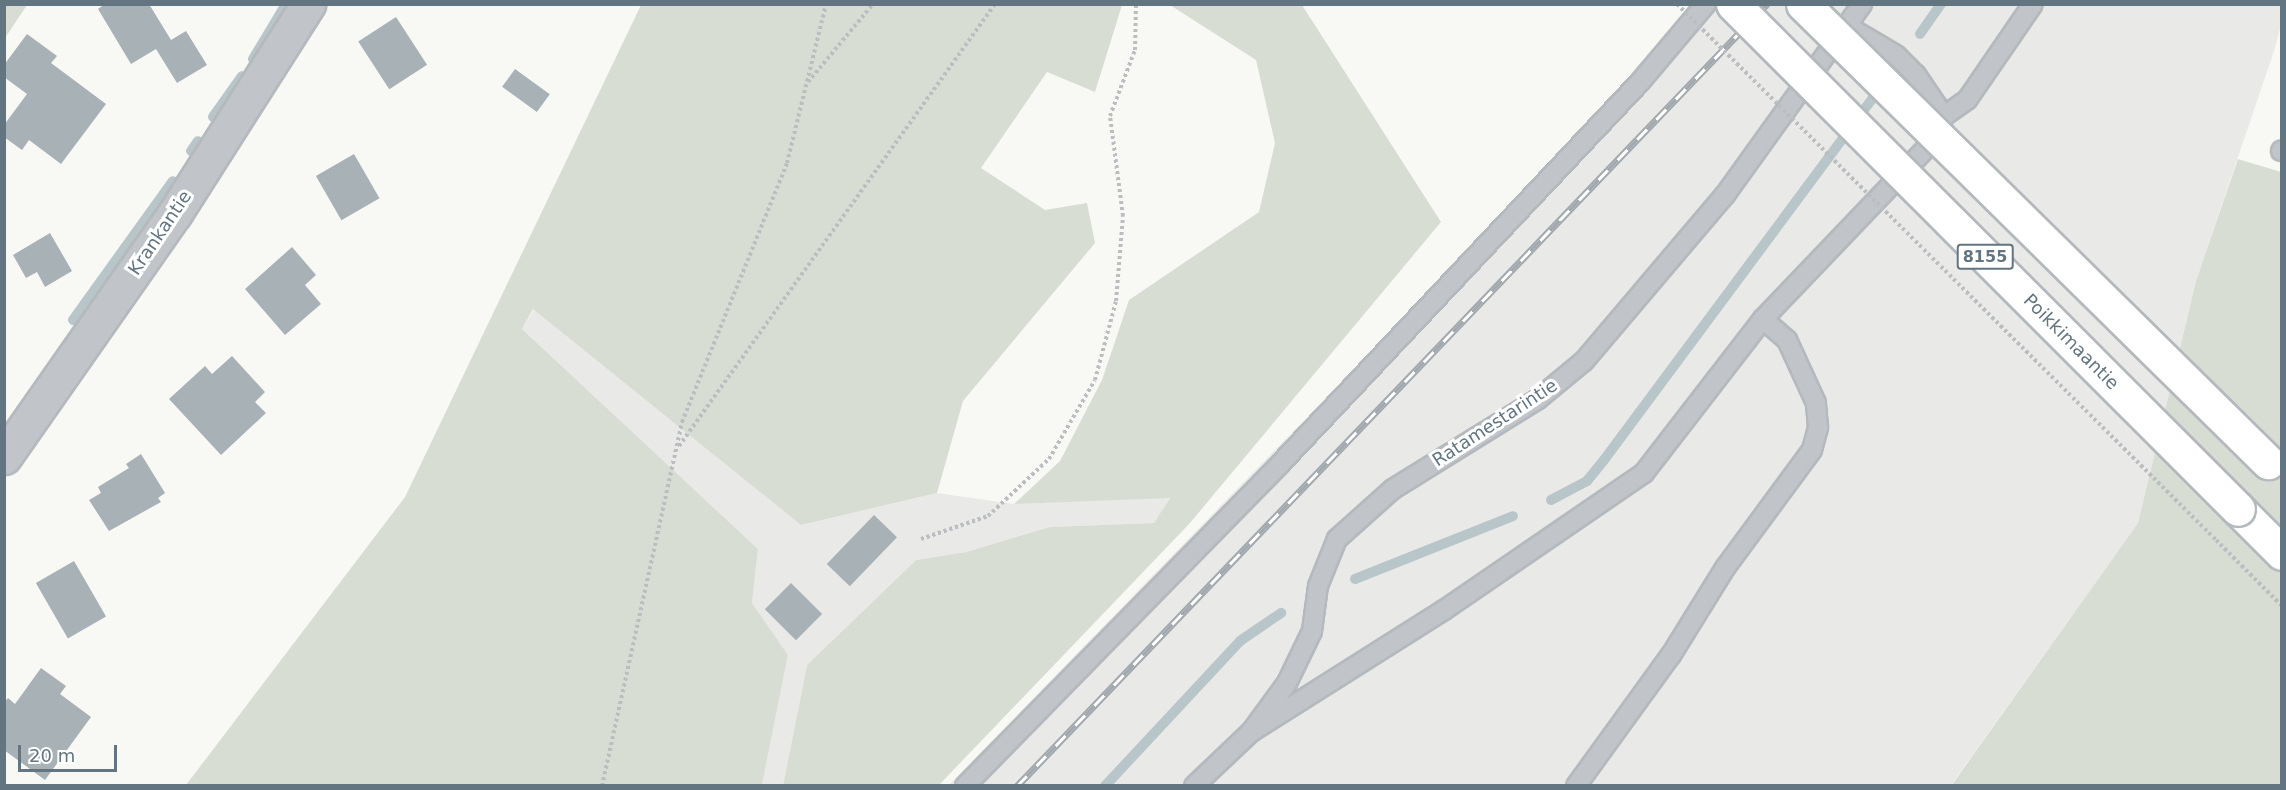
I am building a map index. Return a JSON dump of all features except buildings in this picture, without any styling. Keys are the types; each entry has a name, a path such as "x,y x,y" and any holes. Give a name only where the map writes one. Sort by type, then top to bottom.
{"main road":[{"name":"Poikkimaantie","path":"1733,4 2282,553"},
{"name":"8155","path":"1803,4 2275,469"}],"street":[{"name":"Krankantie","path":"4,458 175,213 308,4"}],"lane":[{"path":"965,786 1281,463 1640,82 1706,4"},
{"name":"Ratamestarintie","path":"1194,786 1251,732 1287,683 1312,631 1318,586 1336,539 1393,489 1538,399 1584,361 1725,195 1862,4"},
{"path":"1251,732 1454,604 1644,472 1762,319 1936,138 1944,116 1967,100 2033,4"},
{"path":"1847,26 1896,55 1916,75 1944,116"},
{"path":"1576,786 1671,655 1725,568 1812,450 1818,427 1816,403 1787,340 1762,319"}],"path":[{"path":"603,786 682,422 787,163 826,4"},
{"path":"807,84 873,4"},
{"path":"676,449 995,4"},
{"path":"921,539 988,516 1050,459 1095,380 1116,301 1123,216 1110,116 1135,50 1136,4"},
{"path":"1677,4 2282,606"}],"shaded area":[{"path":"4,5 27,5 5,38"},
{"path":"641,5 1122,5 1095,92 1047,72 981,168 1045,210 1087,203 1095,243 963,401 937,493 801,525 533,309 522,329 758,549 752,603 788,655 762,785 186,785 405,497"},
{"path":"1170,5 1302,5 1441,222 1190,523 939,785 783,785 807,665 916,560 966,552 1050,527 1154,523 1170,498 1014,504 1060,461 1102,380 1129,300 1259,212 1275,143 1256,60"},
{"path":"1708,5 2281,5 2281,25 2274,51 2196,281 2138,523 1951,785 948,786"},
{"path":"2238,159 2281,172 2281,785 1951,786 2138,523 2196,281"},
{"path":"534,309 801,525 937,493 1014,504 1170,497 1155,523 1050,527 966,552 916,560 807,665 783,785 762,785 788,655 752,603 758,549 522,329"}],"waterway":[{"path":"253,59 286,4"},
{"path":"1920,34 1941,4"},
{"path":"213,117 242,76"},
{"path":"1551,500 1587,481 1604,460 1882,86"},
{"path":"191,151 198,141"},
{"path":"73,320 173,181"},
{"path":"1355,579 1513,516"},
{"path":"1105,786 1240,641 1281,613"}],"railway":[{"path":"1017,786 1767,4"}]}
